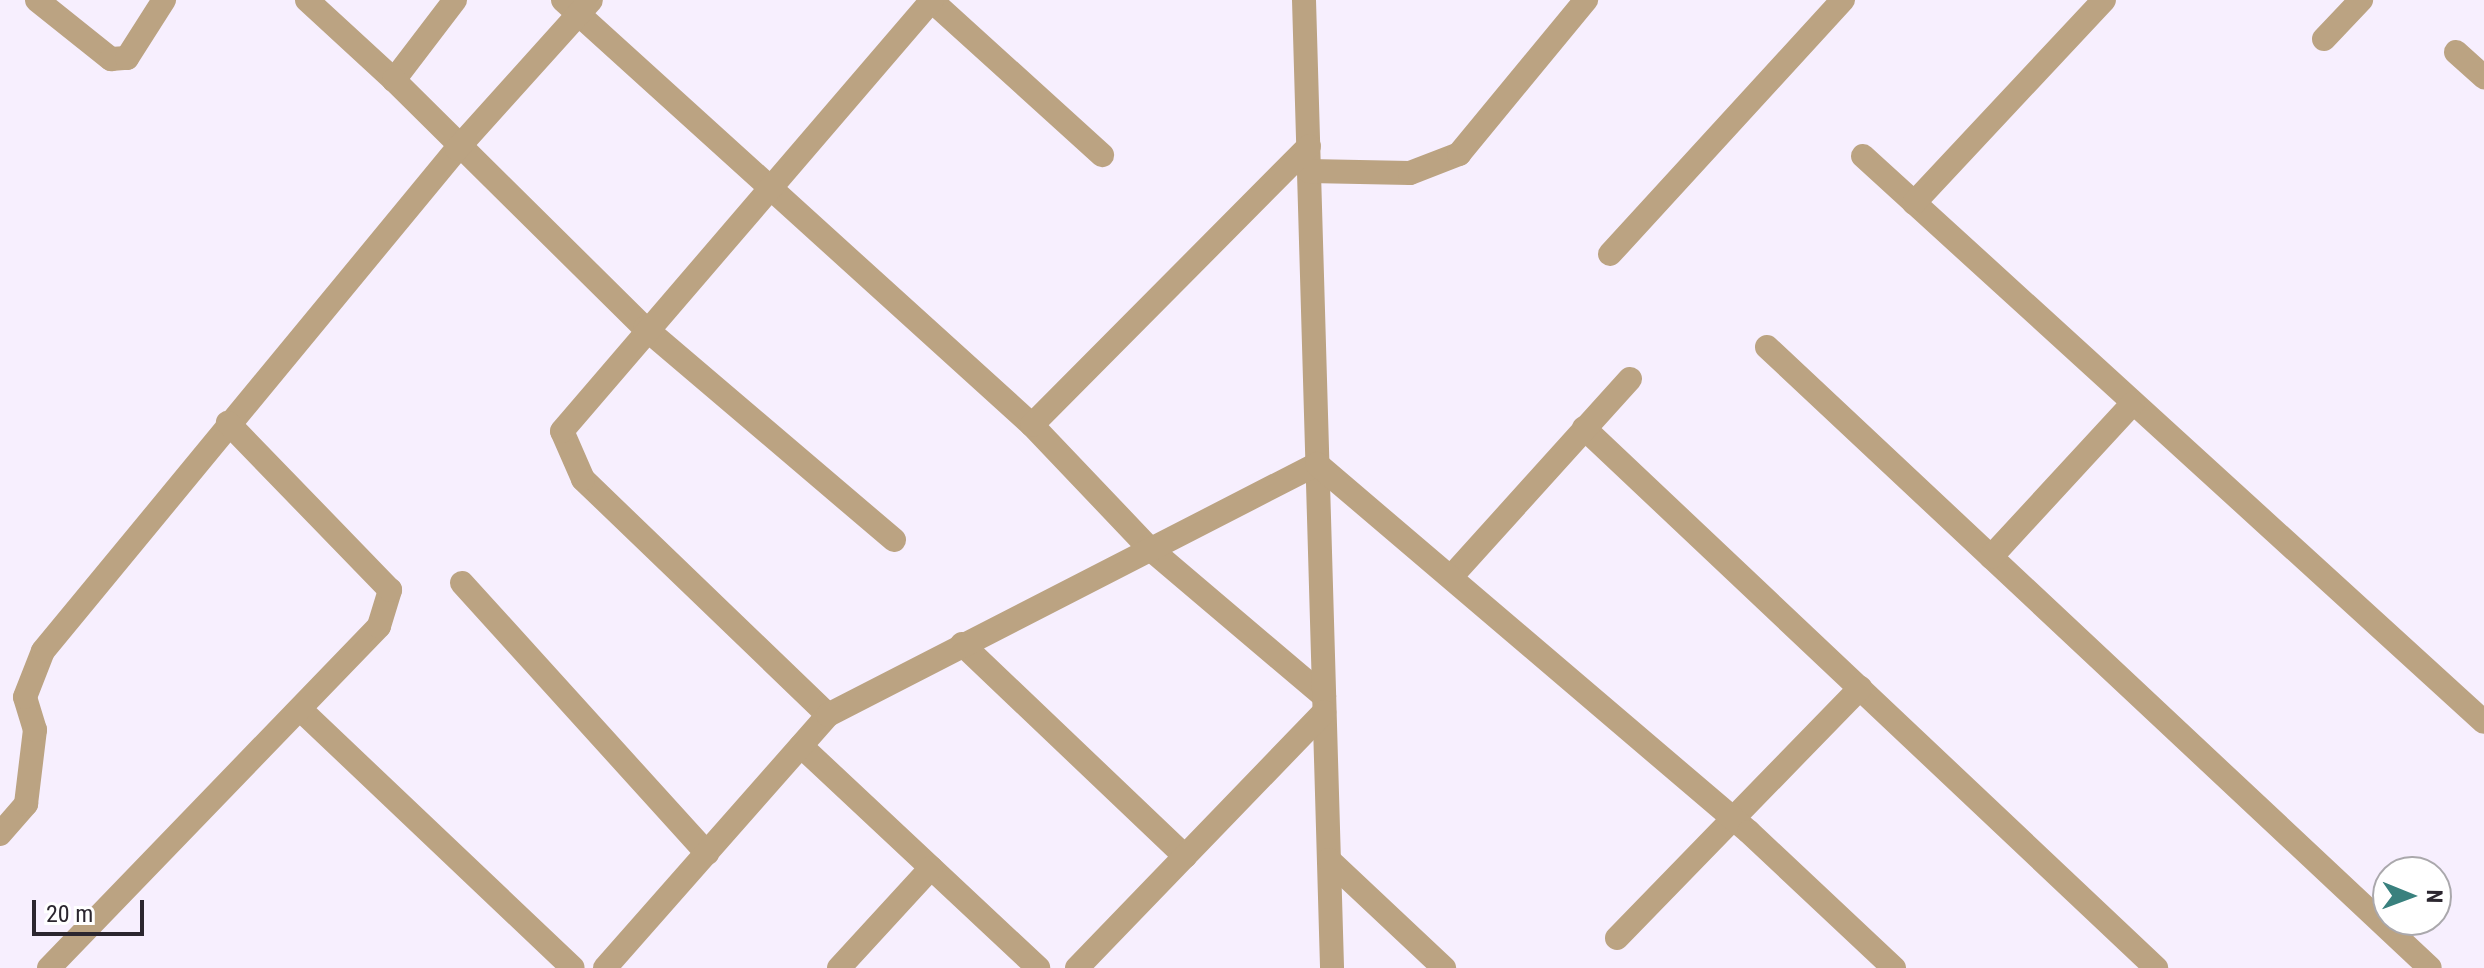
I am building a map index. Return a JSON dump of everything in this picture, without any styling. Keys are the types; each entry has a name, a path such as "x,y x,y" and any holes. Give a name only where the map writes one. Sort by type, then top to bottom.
{"street":[{"path":"37,0 111,59 127,58 164,0"},
{"path":"307,0 394,80 457,149 645,328 894,540"},
{"path":"394,80 455,0"},
{"path":"828,715 583,479 562,431 645,328 932,0 1102,155"},
{"path":"1304,0 1332,968"},
{"path":"1309,171 1410,173 1459,154 1586,0"},
{"path":"1610,254 1843,0"},
{"path":"1914,203 2104,0"},
{"path":"2324,39 2361,0"},
{"path":"0,834 26,804 35,730 25,697 43,651 228,423 578,5 767,190 1032,425 1148,547 1324,704"},
{"path":"2456,52 2484,77"},
{"path":"1032,425 1309,146"},
{"path":"1863,156 2484,722"},
{"path":"1767,347 2430,968"},
{"path":"1451,577 1630,379"},
{"path":"1991,557 2133,403"},
{"path":"49,968 302,711 379,626 390,590 228,423"},
{"path":"1584,428 2156,968"},
{"path":"605,968 828,715 1148,547 1317,464"},
{"path":"1317,464 1732,818 1894,968"},
{"path":"462,583 707,853"},
{"path":"962,644 1185,856"},
{"path":"1617,938 1860,688"},
{"path":"1077,968 1324,704"},
{"path":"302,711 573,968"},
{"path":"801,746 1038,968"},
{"path":"1329,860 1444,968"},
{"path":"839,968 931,868"}]}
